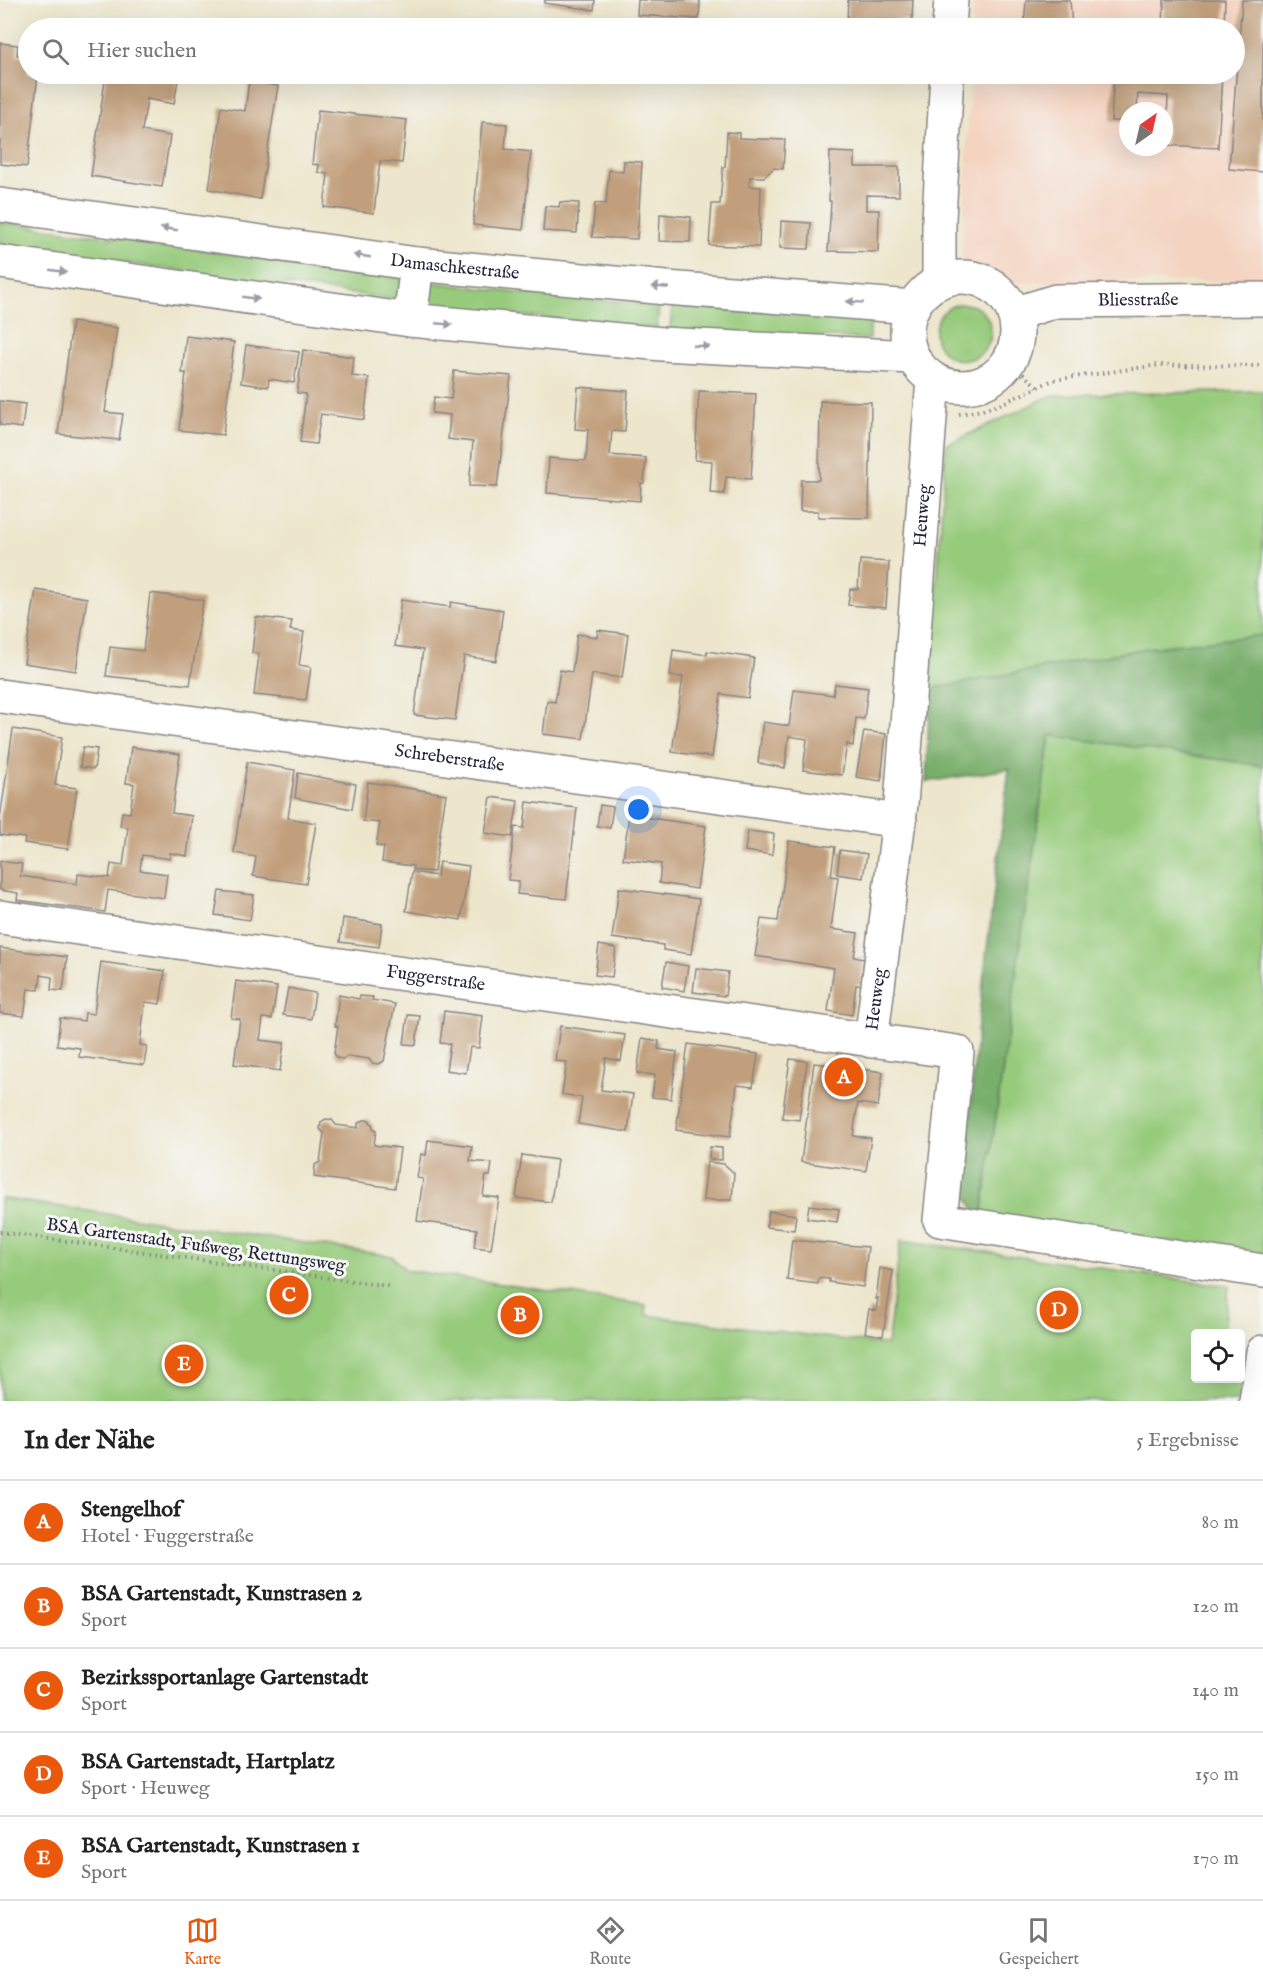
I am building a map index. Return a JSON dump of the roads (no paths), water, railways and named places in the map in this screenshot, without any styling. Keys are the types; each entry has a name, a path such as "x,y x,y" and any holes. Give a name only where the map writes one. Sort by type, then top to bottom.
{"street":[{"path":"950,18 951,0"},
{"path":"939,282 939,218 946,84"},
{"name":"Damaschkestraße","path":"0,205 417,264 666,288 913,307"},
{"path":"0,262 410,320 922,368"},
{"path":"410,320 417,264"},
{"path":"950,277 980,280 995,287 1007,299 1014,314 1018,327 1017,341 1009,362 994,378 980,385 963,388 947,386 922,368 907,340 907,323 913,307 922,294 939,282 950,277"},
{"name":"Bliesstraße","path":"1014,314 1056,301 1263,299"},
{"name":"Heuweg","path":"922,368 930,412 900,821 871,1041 957,1052 940,1220 1263,1271"},
{"name":"Schreberstraße","path":"0,696 900,821"},
{"name":"Fuggerstraße","path":"0,917 871,1041"},
{"path":"1256,1401 1263,1352"}],"place":[{"name":"Stengelhof","path":"844,1077"},
{"name":"Bezirkssportanlage Gartenstadt","path":"289,1295"},
{"name":"BSA Gartenstadt, Hartplatz","path":"1059,1310"},
{"name":"BSA Gartenstadt, Kunstrasen 2","path":"520,1315"},
{"name":"BSA Gartenstadt, Kunstrasen 1","path":"184,1364"}]}
